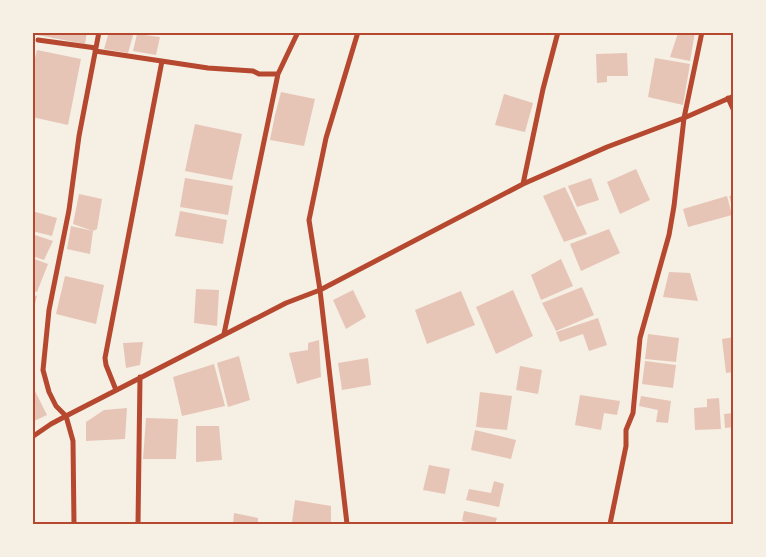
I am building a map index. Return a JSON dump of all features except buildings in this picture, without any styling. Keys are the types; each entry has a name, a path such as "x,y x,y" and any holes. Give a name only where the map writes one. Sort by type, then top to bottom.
{"street":[{"path":"74,524 74,441 66,416 56,406 49,392 43,370 49,310 69,210 79,136 99,32"},
{"path":"224,334 278,74 298,32"},
{"path":"347,524 320,290 309,220 326,138 358,32"},
{"path":"524,184 542,89 558,32"},
{"path":"610,524 626,446 626,430 633,413 640,338 669,235 684,118 702,32"},
{"path":"38,40 208,68 259,74 278,74"},
{"path":"116,390 105,358 162,61"},
{"path":"32,437 51,424 224,334 286,303 320,290 524,184 607,147 684,118 731,97 734,111"},
{"path":"138,524 140,378"}]}
